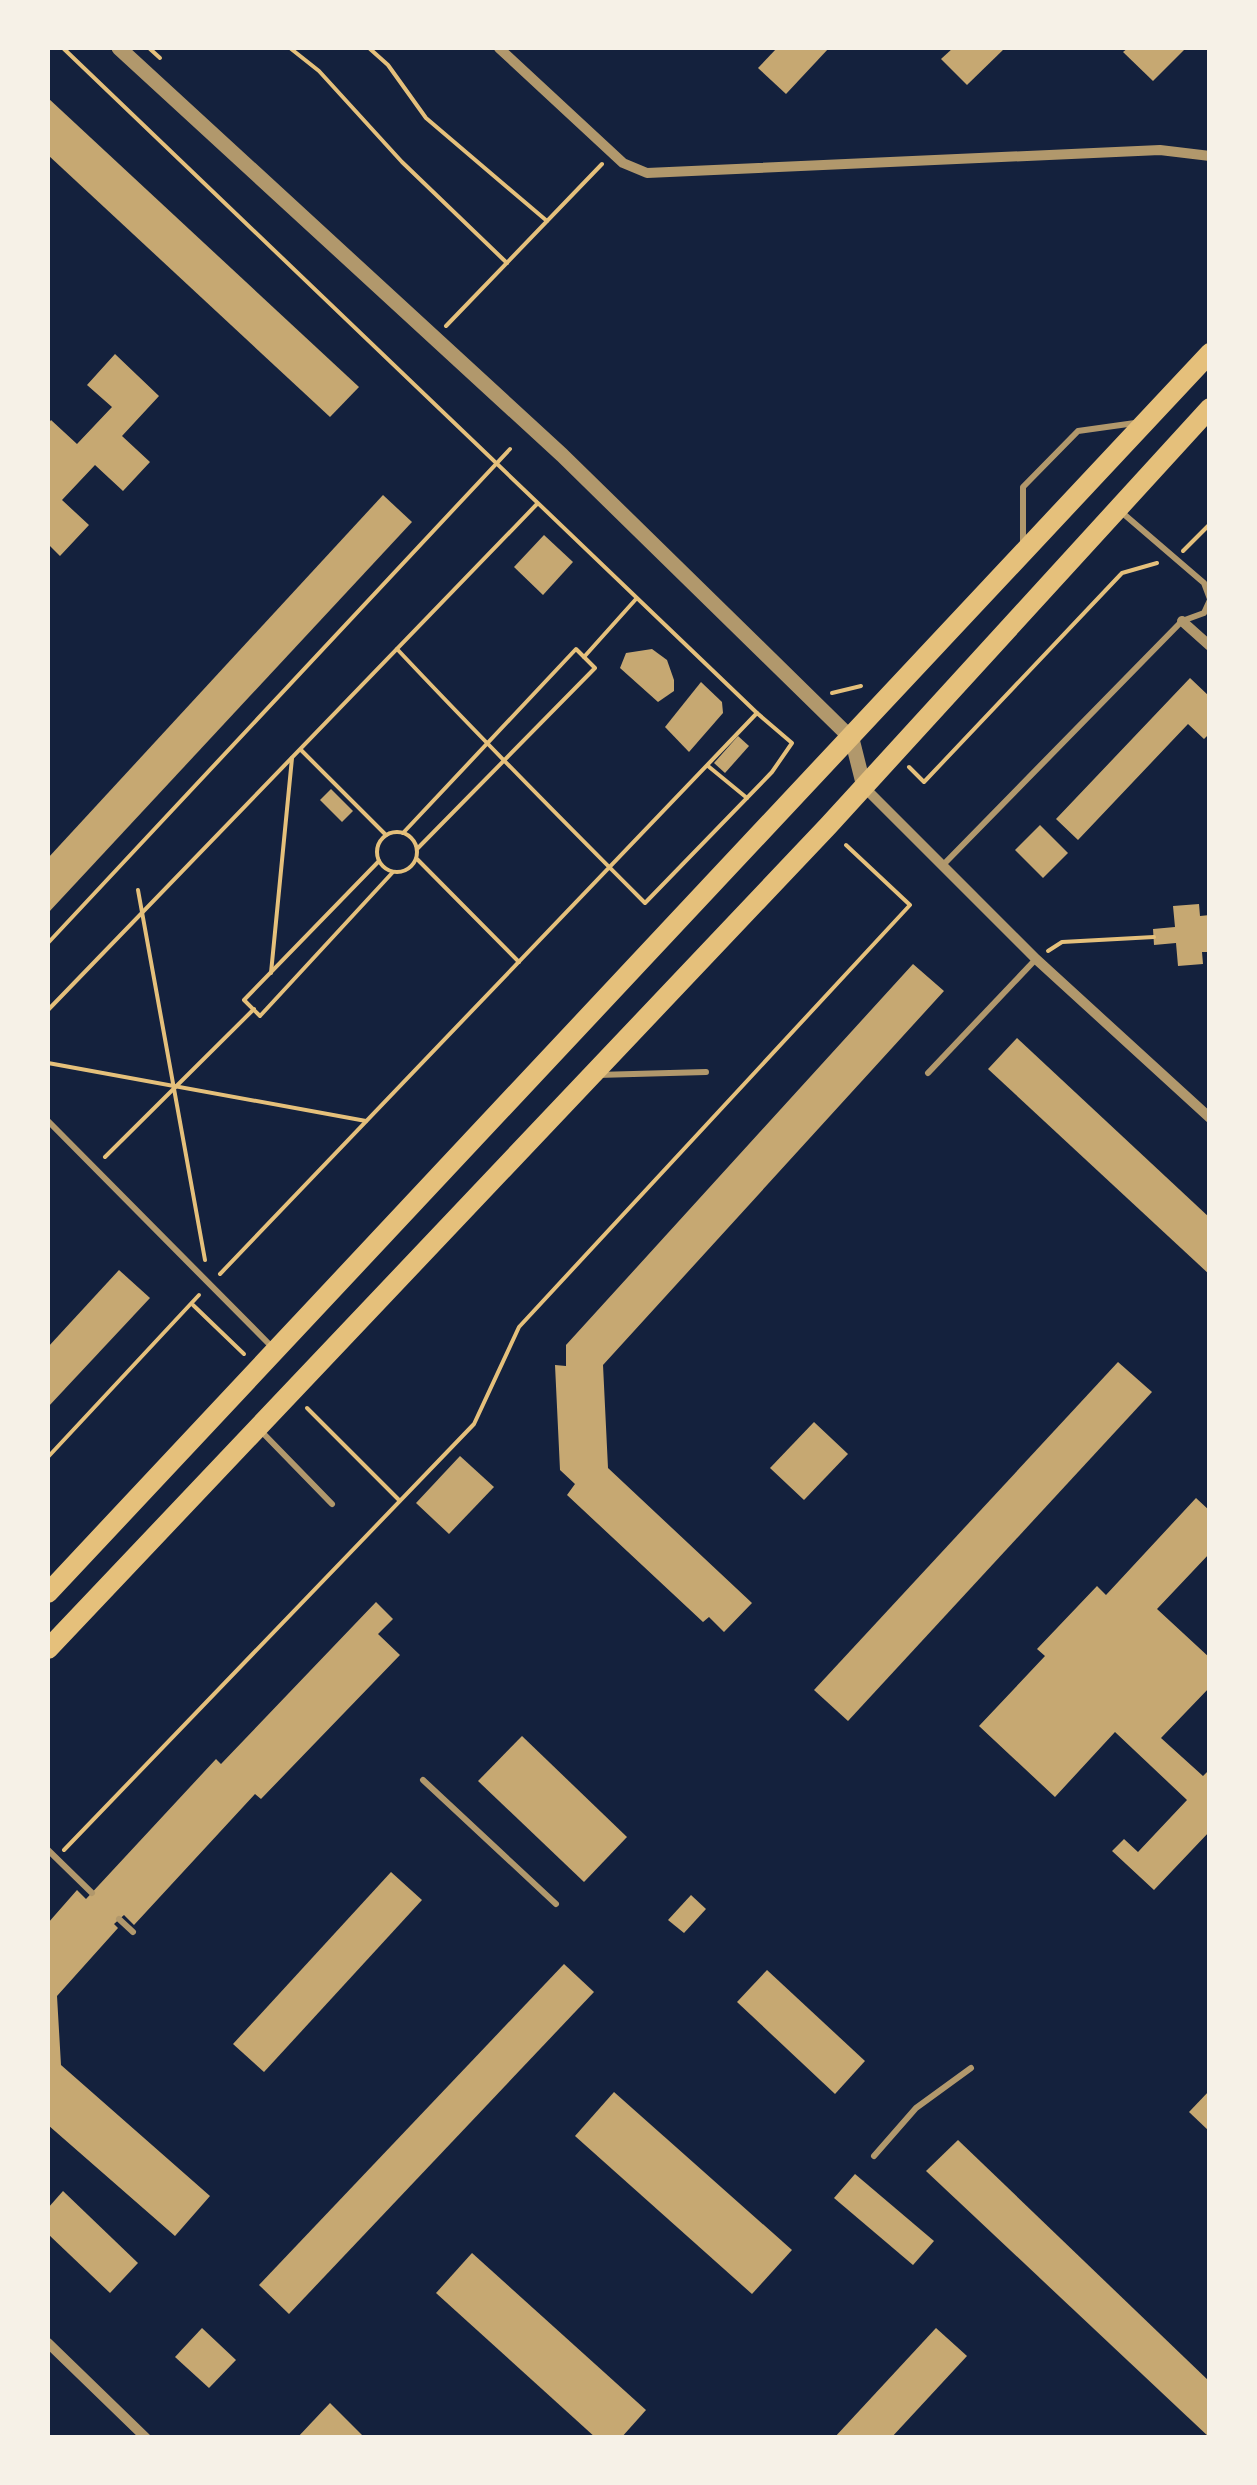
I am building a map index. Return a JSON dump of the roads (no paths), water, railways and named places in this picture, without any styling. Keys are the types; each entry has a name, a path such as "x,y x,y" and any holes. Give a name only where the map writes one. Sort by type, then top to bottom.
{"main road":[{"path":"48,1593 1210,353"},
{"path":"48,1649 864,787 1210,408"}],"street":[{"path":"119,48 552,446 852,739 864,787 1036,959 1210,1118"},
{"path":"499,48 623,163 647,173 1160,150 1210,156"},
{"path":"1182,621 1210,646"},
{"path":"48,2343 146,2438"}],"lane":[{"path":"1024,554 1023,487 1078,431 1146,421"},
{"path":"942,866 1182,621 1204,613 1210,600 1204,583 1118,509"},
{"path":"928,1073 1036,959"},
{"path":"591,1076 706,1072"},
{"path":"48,1121 276,1350"},
{"path":"257,1428 332,1504"},
{"path":"423,1780 556,1904"},
{"path":"48,1850 92,1892"},
{"path":"119,1920 133,1932"},
{"path":"874,2156 916,2108 971,2068"}]}
